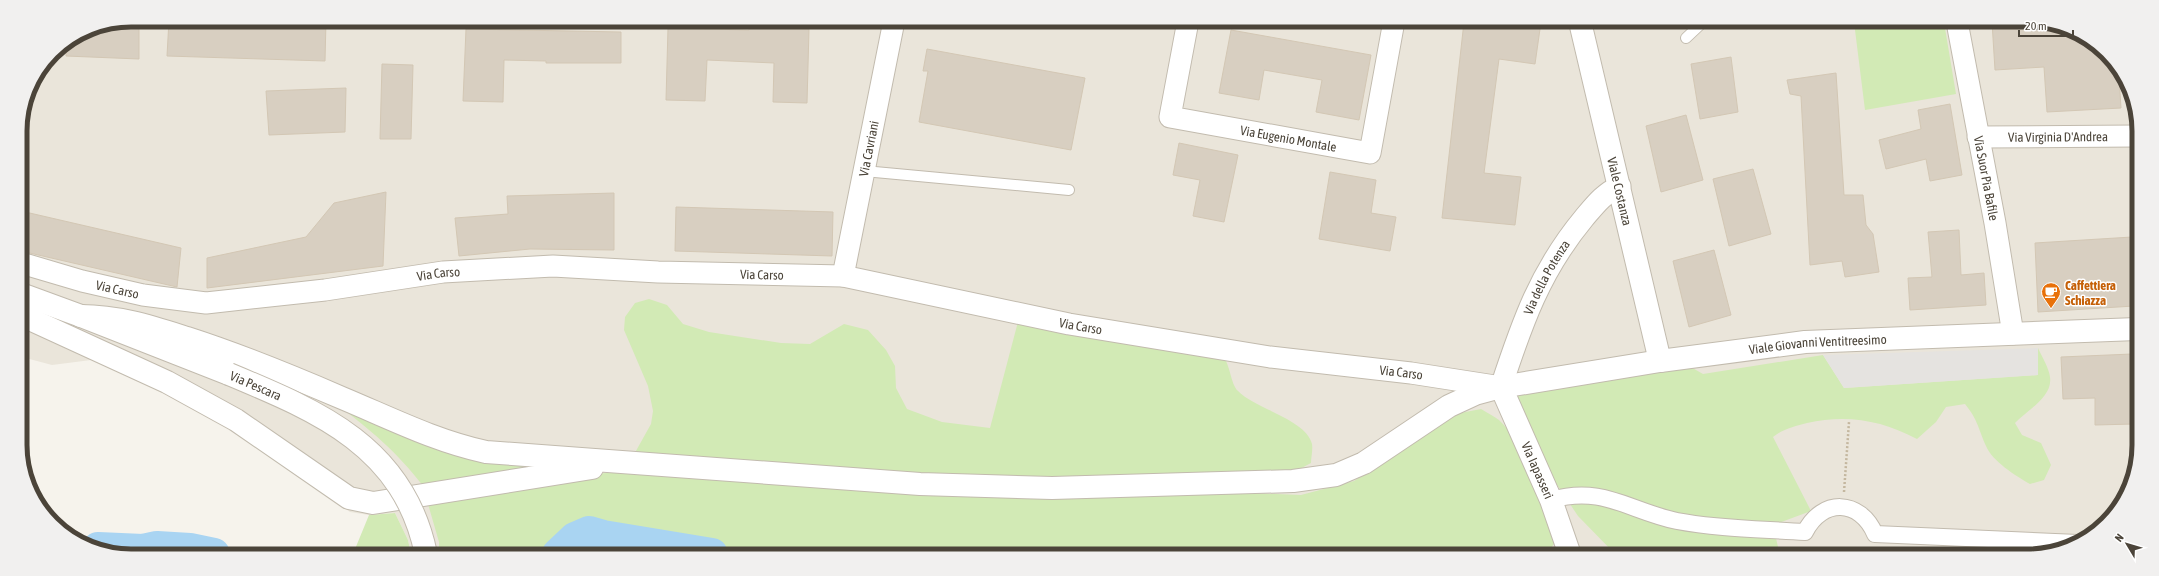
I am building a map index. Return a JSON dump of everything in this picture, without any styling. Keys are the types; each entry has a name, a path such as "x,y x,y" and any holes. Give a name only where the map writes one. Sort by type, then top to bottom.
{"street":[{"name":"Via Cavriani","path":"843,276 893,27"},
{"name":"Via Eugenio Montale","path":"1187,27 1170,116 1370,153 1393,27"},
{"name":"Viale Costanza","path":"1581,27 1620,186 1660,361"},
{"name":"Via Suor Pia Bafile","path":"1958,27 2013,334"},
{"name":"Via Virginia D'Andrea","path":"1978,137 2132,136"},
{"name":"Via della Potenza","path":"1501,387 1517,337 1541,280 1568,237 1602,197 1620,186"},
{"name":"Via Carso","path":"27,265 82,281 143,295 206,303 324,290 443,272 553,266 658,272 843,276 1069,324 1270,357 1411,373 1501,387"},
{"name":"Via Pescara","path":"27,296 82,316 229,374 308,408 342,428 369,451 401,486 416,518 425,549"},
{"path":"82,316 130,321 220,349 455,446 486,452 622,462"},
{"path":"27,317 167,382 236,420 349,498 373,503 474,488 622,462"},
{"name":"Viale Giovanni Ventitreesimo","path":"622,462 920,484 1052,488 1293,482 1336,475 1364,463 1449,406 1475,394 1501,387 1660,361 1805,342 2132,329"},
{"name":"Via Iapasseri","path":"1501,387 1551,500 1568,549"},
{"path":"1551,500 1581,494 1596,495 1657,516 1679,521 1737,528 1805,532 1817,515 1826,510 1843,508 1856,511 1864,517 1871,525 1874,534 2066,542"}],"lane":[{"path":"1686,38 1698,27"},
{"path":"864,170 1069,190"}],"path":[{"path":"1843,508 1850,422"}],"shaded area":[{"path":"2028,27 2048,29 2074,38 2086,45 2101,58 2110,68 2121,85 2130,111 2132,125 2132,451 2130,465 2124,485 2118,497 2096,523 2080,535 2068,541 2048,547 2034,549 410,549 408,540 395,513 369,515 350,512 210,415 99,359 52,365 27,358 27,125 29,111 35,91 41,79 63,53 85,38 118,28"},
{"path":"2038,348 2038,375 1844,388 1823,355"}],"green space":[{"path":"1855,27 1945,27 1956,94 1865,110"},
{"path":"649,299 667,305 683,324 709,332 781,343 810,344 844,324 868,330 886,350 895,366 896,388 907,409 942,422 990,428 1019,318 1222,355 1227,364 1235,388 1238,391 1256,403 1290,421 1308,435 1312,444 1311,463 1294,472 1035,481 632,458 651,424 653,411 648,386 624,330 625,317 635,303"},
{"path":"2038,348 2048,370 2050,384 2047,391 2038,403 2015,423 2022,435 2041,443 2051,465 2044,480 2030,484 1999,463 1993,457 1986,446 1975,420 1965,404 1946,407 1936,422 1917,439 1891,427 1864,420 1850,419 1821,420 1794,427 1777,434 1773,437 1811,511 1773,525 1778,547 1800,549 1610,549 1578,516 1533,449 1513,390 1689,366 1703,374 1823,355 1844,388 2038,375"},
{"path":"336,404 570,464 424,487 404,463 383,442"},
{"path":"1481,409 1499,420 1510,433 1527,462 1534,478 1554,544 1550,549 633,549 619,545 611,545 596,549 439,549 439,542 428,504 587,475 635,470 1301,495 1354,481 1403,449 1450,415"},
{"path":"395,513 408,540 410,549 355,549 369,515"}],"building":[{"path":"139,27 139,59 66,56 66,51 85,38 118,28"},
{"path":"169,27 326,27 325,61 167,56"},
{"path":"1463,27 1540,27 1535,64 1499,59 1484,173 1521,177 1515,225 1442,218"},
{"path":"1992,27 2028,27 2048,29 2074,38 2086,45 2101,58 2119,82 2121,108 2047,112 2044,67 1995,70"},
{"path":"668,28 749,30 749,28 809,29 807,103 773,102 774,63 707,60 705,101 666,100"},
{"path":"466,29 621,32 621,63 546,63 546,61 504,60 503,102 463,101"},
{"path":"1231,30 1371,55 1359,120 1316,112 1322,80 1264,70 1259,100 1219,93"},
{"path":"927,49 1085,78 1071,150 919,122 928,71 923,71"},
{"path":"1731,57 1738,112 1700,119 1691,64"},
{"path":"382,64 413,65 411,139 380,139"},
{"path":"1836,73 1844,195 1863,195 1866,225 1873,234 1879,272 1845,277 1842,261 1810,265 1801,96 1790,94 1787,80"},
{"path":"346,88 345,132 269,135 266,91"},
{"path":"1950,104 1962,175 1930,181 1926,159 1886,169 1879,140 1921,129 1918,110"},
{"path":"1686,115 1703,180 1661,192 1646,126"},
{"path":"1179,143 1238,155 1224,222 1193,216 1200,180 1173,175"},
{"path":"1753,169 1771,234 1729,246 1713,179"},
{"path":"1330,172 1376,180 1371,213 1396,217 1390,251 1319,239"},
{"path":"386,192 383,266 207,288 207,258 306,237 334,203"},
{"path":"614,193 614,250 530,249 459,256 455,218 508,214 507,196"},
{"path":"676,207 833,212 832,256 675,251"},
{"path":"27,212 181,248 177,287 27,252"},
{"path":"1959,230 1961,275 1984,273 1986,305 1910,310 1908,278 1932,277 1928,232"},
{"path":"2132,237 2132,306 2038,312 2035,243"},
{"path":"1714,250 1731,315 1689,327 1673,261"},
{"path":"2132,354 2132,424 2095,425 2095,398 2063,399 2061,357"}],"waterway":[{"path":"563,549 575,538 589,532 603,536 682,549"},
{"path":"148,549 157,547 190,549"}],"place":[{"name":"Caffettiera Schiazza","path":"2051,309"}]}
